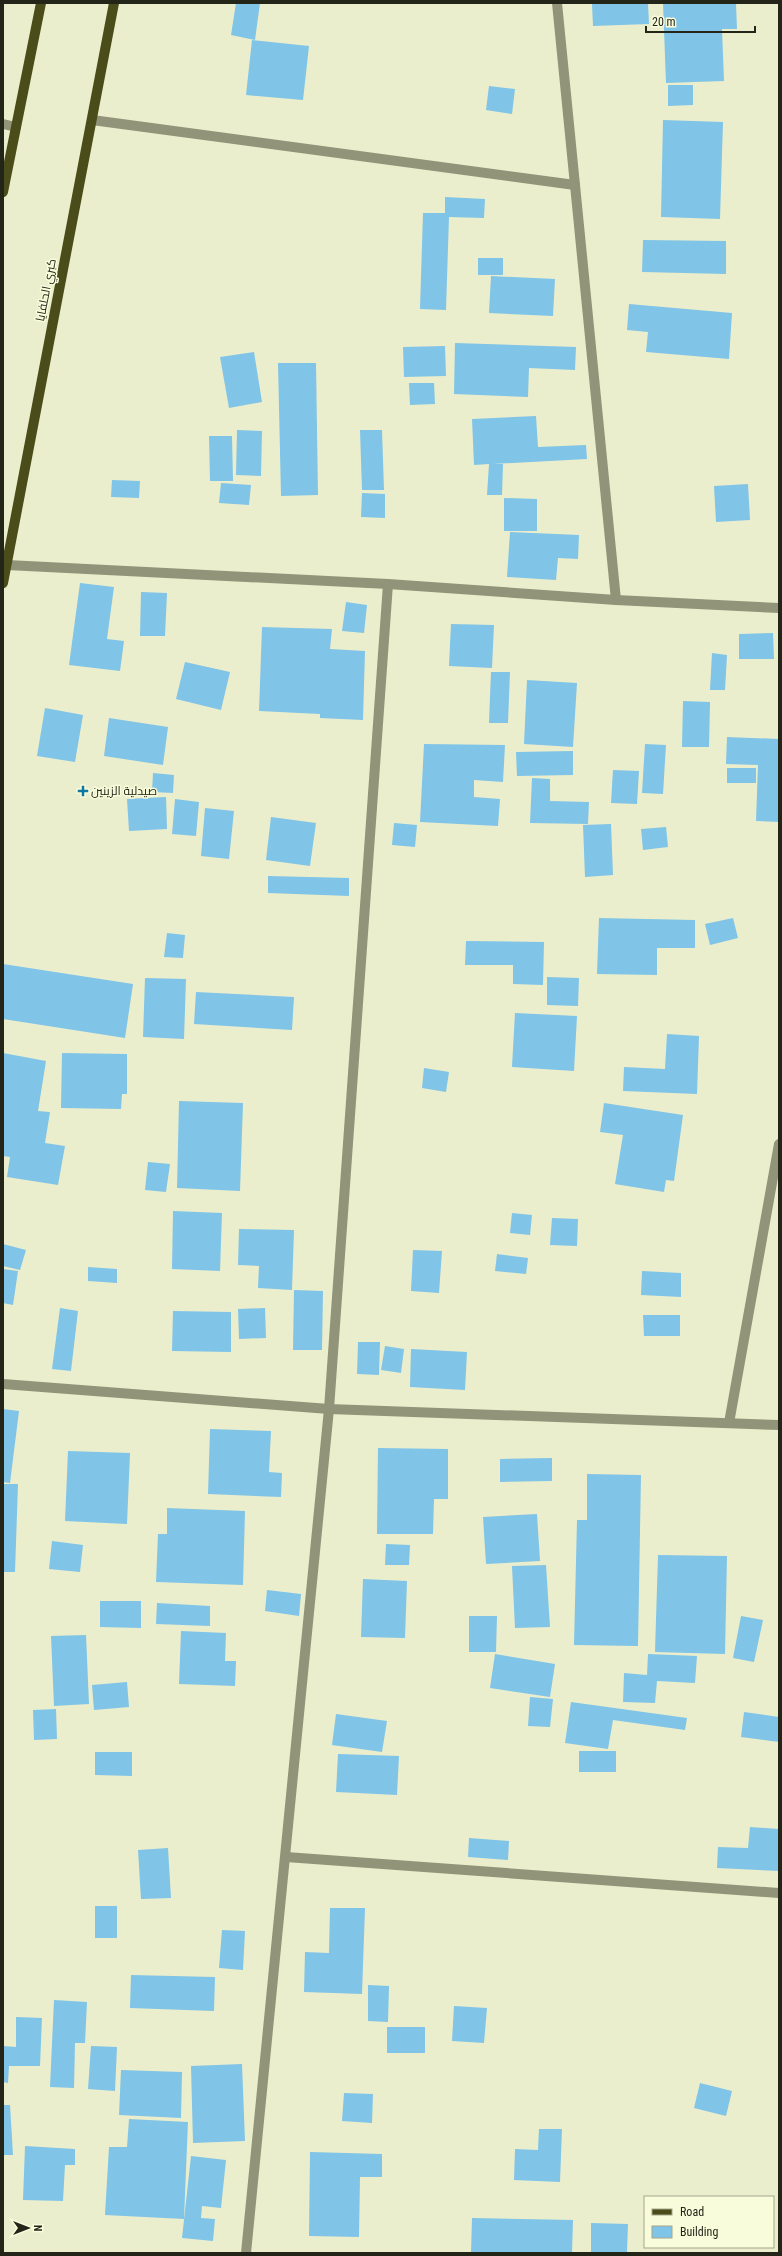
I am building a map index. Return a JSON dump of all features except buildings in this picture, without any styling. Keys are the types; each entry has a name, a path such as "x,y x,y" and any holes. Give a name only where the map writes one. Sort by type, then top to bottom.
{"main road":[{"path":"3,192 41,3"},
{"name":"كبري الحلفايا","path":"3,583 114,3"}],"street":[{"path":"557,3 616,600"},
{"path":"92,120 575,185"},
{"path":"3,124 16,127"},
{"path":"7,564 388,584 616,600 779,608"},
{"path":"246,2253 329,1409 388,584"},
{"path":"729,1423 779,1144"},
{"path":"3,1384 329,1409 779,1425"},
{"path":"286,1857 779,1893"}],"place":[{"name":"صيدلية الزينين","path":"83,791"}]}
